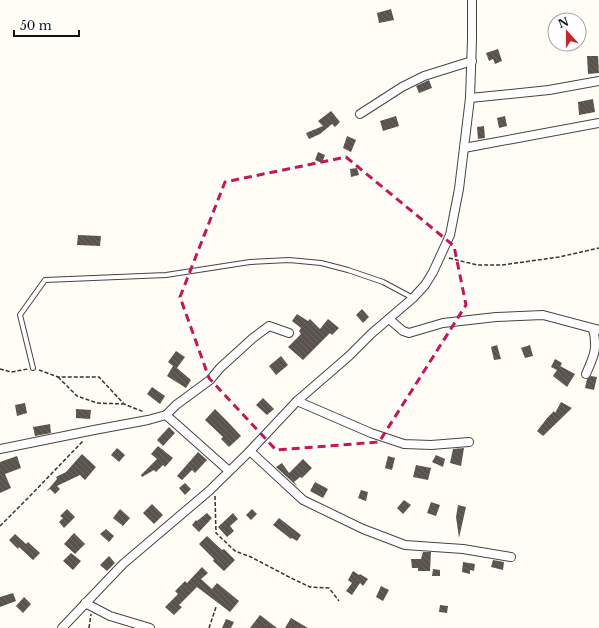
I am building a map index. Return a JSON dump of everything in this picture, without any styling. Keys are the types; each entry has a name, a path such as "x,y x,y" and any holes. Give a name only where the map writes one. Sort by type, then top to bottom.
{"street":[{"path":"62,628 89,604 123,564 209,491 250,451 297,401 426,285 450,235 459,189 470,98 472,61 472,0"},
{"path":"360,114 402,87 424,76 472,61"},
{"path":"470,98 550,90 599,81"},
{"path":"464,148 599,123"},
{"path":"389,319 403,331 410,333 443,323 496,317 543,315 596,329 595,354 586,374"},
{"path":"0,449 148,420 166,415 176,405 210,380 220,368 253,338 269,326 289,333"},
{"path":"297,401 371,433 404,444 431,445 469,442"},
{"path":"166,415 229,471"},
{"path":"250,451 303,500 362,529 405,545 463,548 511,557"},
{"path":"89,604 110,616 150,628"}],"lane":[{"path":"33,368 20,315 45,280 166,275 250,262 289,260 321,263 348,270 384,282 413,298"}],"path":[{"path":"441,256 477,265 502,265 559,257 599,248"},
{"path":"0,370 11,372 33,368 58,377 99,377 124,404"},
{"path":"58,377 77,396 97,403 124,404 144,411 148,420"},
{"path":"0,526 83,441"},
{"path":"209,491 216,497 216,533 235,551 310,587 329,588 339,601"},
{"path":"89,604 89,628"},
{"path":"209,628 216,607"}],"highlighted area":[{"path":"346,157 454,246 466,305 379,442 276,450 209,378 180,297 225,182"}],"building":[{"path":"391,9 394,20 379,23 377,13"},
{"path":"498,49 502,61 495,64 493,59 489,61 486,53"},
{"path":"587,56 598,56 599,73 588,74"},
{"path":"429,80 432,88 419,93 416,86"},
{"path":"593,99 595,112 579,115 578,102"},
{"path":"331,111 340,122 335,127 332,124 320,134 309,139 306,133 323,126 318,121"},
{"path":"396,116 399,126 383,131 380,121"},
{"path":"505,116 507,126 499,128 497,118"},
{"path":"484,126 485,138 478,139 477,127"},
{"path":"347,136 356,140 351,152 343,148"},
{"path":"318,152 325,155 322,163 315,160"},
{"path":"357,168 359,175 351,177 350,169"},
{"path":"78,235 101,236 100,246 77,245"},
{"path":"362,309 369,317 363,323 356,315"},
{"path":"297,314 308,321 310,319 320,329 328,319 339,328 332,335 330,333 303,360 288,347 301,334 299,331 301,328 292,321"},
{"path":"497,345 501,359 494,360 491,347"},
{"path":"530,345 533,356 525,358 521,348"},
{"path":"176,351 185,357 177,368 191,380 186,388 167,376 173,366 168,362"},
{"path":"281,356 288,365 276,375 269,366"},
{"path":"555,359 562,363 560,366 575,374 567,387 553,376 557,370 551,367"},
{"path":"591,376 597,377 594,390 585,388 587,379"},
{"path":"152,387 165,396 160,404 147,394"},
{"path":"263,398 274,409 267,415 256,405"},
{"path":"561,402 572,408 543,436 537,431 554,411 555,413"},
{"path":"25,403 27,413 17,416 15,405"},
{"path":"76,409 91,410 90,419 76,418"},
{"path":"215,409 241,436 229,447 221,439 223,437 205,420"},
{"path":"50,424 51,433 35,436 33,427"},
{"path":"169,427 175,433 163,446 157,440"},
{"path":"158,446 173,458 165,467 163,465 156,472 154,470 142,477 141,475 157,459 151,454"},
{"path":"117,448 125,455 119,462 111,455"},
{"path":"464,448 461,466 450,463 453,449"},
{"path":"198,452 207,460 195,473 192,470 182,480 177,476"},
{"path":"82,454 96,467 85,480 80,475 57,486 60,489 55,494 50,489 46,492 57,479 56,477 66,472"},
{"path":"436,455 445,459 443,467 432,462"},
{"path":"17,456 21,468 5,474 11,488 0,493 0,462"},
{"path":"388,456 395,458 392,470 385,468"},
{"path":"303,459 312,468 302,478 300,477 294,482 298,487 276,467 282,463 289,473"},
{"path":"416,465 431,468 428,480 413,477"},
{"path":"315,482 328,489 323,498 310,491"},
{"path":"185,483 191,489 185,495 179,488"},
{"path":"361,490 368,492 366,501 358,498"},
{"path":"404,500 411,505 403,514 397,508"},
{"path":"431,502 440,505 436,516 427,513"},
{"path":"152,504 163,515 154,524 143,513"},
{"path":"458,505 466,507 459,538 456,517"},
{"path":"67,509 75,517 64,528 59,522 63,518 60,516"},
{"path":"120,509 130,518 123,526 113,518"},
{"path":"252,509 257,514 251,520 246,515"},
{"path":"207,513 212,518 199,532 192,525 196,520 197,521"},
{"path":"233,513 238,519 230,526 234,531 227,537 218,527"},
{"path":"279,518 301,535 297,541 292,538 291,539 273,525"},
{"path":"106,529 114,536 109,542 100,534"},
{"path":"74,533 85,544 75,554 64,544"},
{"path":"15,534 26,544 28,542 40,553 33,560 9,540"},
{"path":"207,536 235,560 224,571 213,561 214,559 199,544"},
{"path":"423,552 431,552 430,571 418,571 418,568 412,568 411,559 421,559"},
{"path":"71,553 81,561 73,570 63,561"},
{"path":"109,556 115,563 107,571 100,565"},
{"path":"493,560 504,562 503,570 491,567"},
{"path":"463,562 475,564 474,571 470,570 470,574 462,572"},
{"path":"202,567 208,573 201,579 212,589 217,583 239,601 230,612 197,587 179,605 182,607 174,615 165,607 178,594 175,591 185,581 187,583"},
{"path":"433,569 440,570 440,576 432,576"},
{"path":"353,571 368,579 363,586 360,583 352,595 346,591 352,583 348,580"},
{"path":"381,586 389,590 383,601 376,597"},
{"path":"13,593 16,601 0,607 0,597"},
{"path":"24,597 31,604 23,613 16,606"},
{"path":"440,605 448,606 447,613 439,612"},
{"path":"260,615 277,628 250,628"},
{"path":"291,618 308,628 285,628"},
{"path":"226,619 234,622 231,628 222,628"}]}
